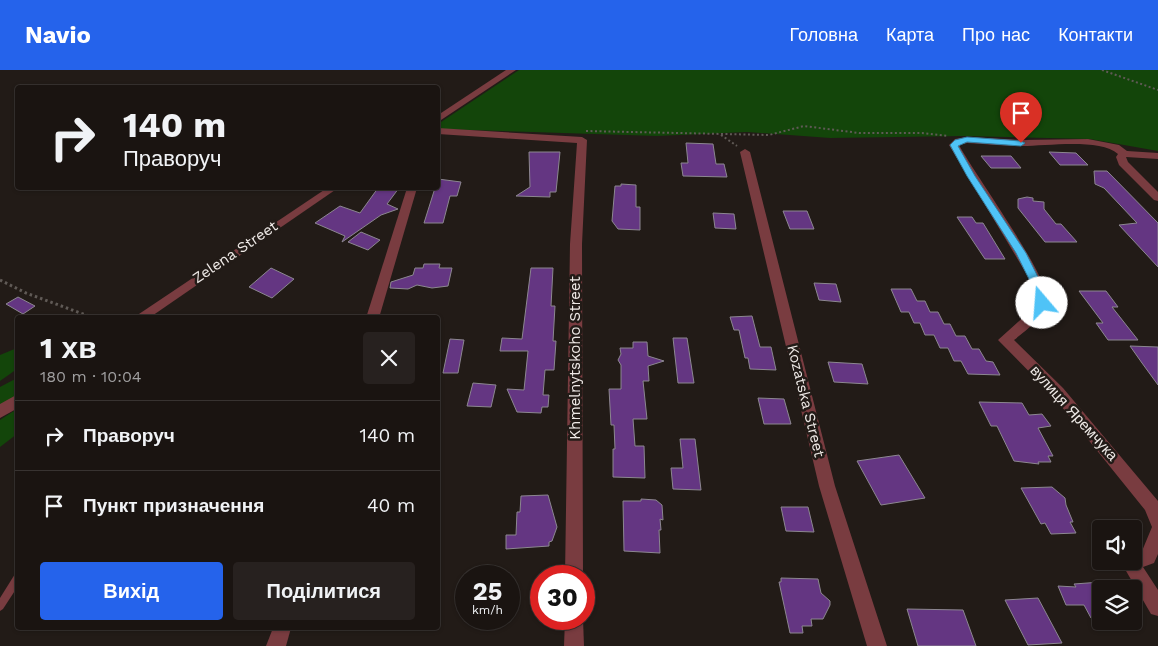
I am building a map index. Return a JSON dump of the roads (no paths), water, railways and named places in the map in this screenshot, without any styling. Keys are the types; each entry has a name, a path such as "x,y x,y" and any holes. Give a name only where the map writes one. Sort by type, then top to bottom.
{"street":[{"path":"440,118 512,70"},
{"name":"Khmelnytskoho Street","path":"440,131 577,139 574,565"},
{"name":"вулиця Яремчука","path":"1124,154 1116,148 1104,144 967,140 954,145 959,157 1021,253 1041,293 1042,303 1034,314 1005,340 1065,399 1152,506 1158,524"},
{"name":"Kozatska Street","path":"745,152 827,486 878,646"},
{"path":"1158,156 1124,154 1121,157 1123,163 1158,198"},
{"name":"Zelena Street","path":"143,315 330,190"},
{"path":"373,315 411,190"},
{"path":"0,412 15,402"},
{"path":"1158,532 1148,557 1131,564 1158,607"},
{"path":"276,646 281,630"},
{"path":"574,630 574,646"}],"lane":[{"path":"0,606 15,582"}]}
